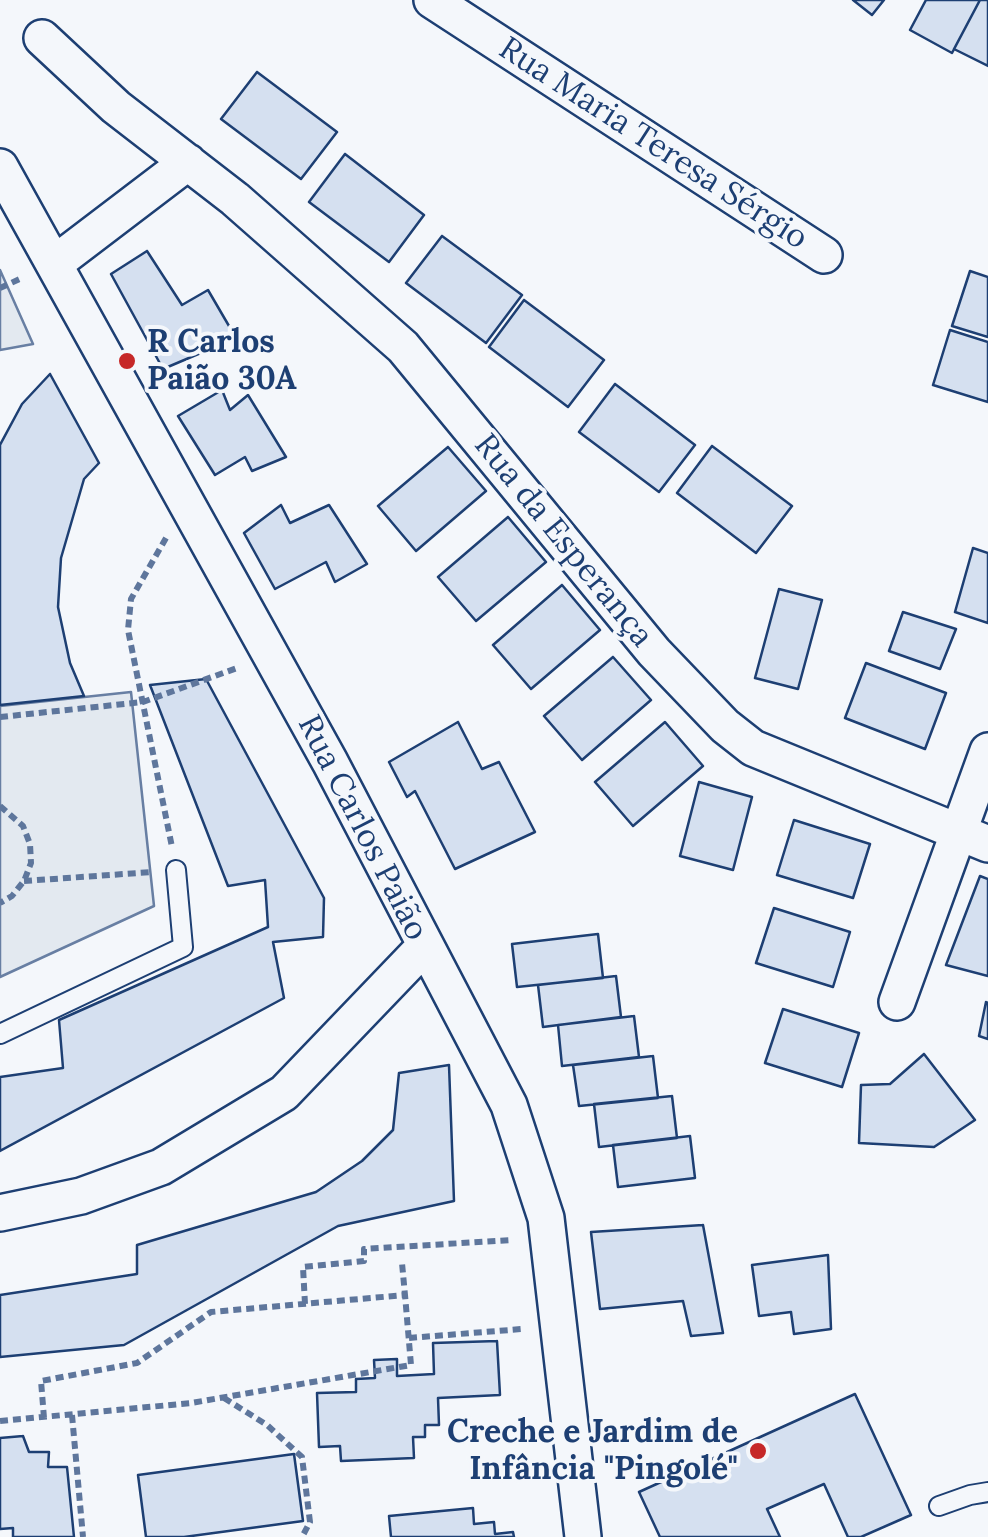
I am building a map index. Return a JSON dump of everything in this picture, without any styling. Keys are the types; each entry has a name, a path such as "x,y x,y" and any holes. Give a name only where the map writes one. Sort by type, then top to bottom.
{"street":[{"name":"Rua Maria Teresa Sérgio","path":"432,0 824,255"},
{"name":"Rua da Esperança","path":"42,38 116,106 236,200 403,347 654,652 725,726 753,748 974,838"},
{"path":"54,264 188,162"},
{"name":"Rua Carlos Paião","path":"0,167 11,206 54,264 330,762 509,1105 546,1218 583,1537"},
{"path":"897,1002 974,838 988,751"},
{"path":"0,1213 81,1196 161,1167 284,1093 424,948"}],"lane":[{"path":"0,1034 184,947 176,870"},
{"path":"939,1506 988,1492"}],"path":[{"path":"24,881 176,870 128,630 132,599 144,573 187,504"},
{"path":"0,716 142,702 271,656"},
{"path":"0,806 23,826 30,844 31,863 24,881 0,903"},
{"path":"305,1304 303,1266 364,1261 364,1249 548,1238"},
{"path":"0,1421 190,1403 411,1365 402,1264"},
{"path":"44,1418 41,1381 138,1363 211,1312 405,1295"},
{"path":"409,1338 558,1326"},
{"path":"223,1397 267,1425 302,1458 310,1522 302,1537"},
{"path":"72,1415 83,1537"}],"shaded area":[{"path":"0,270 33,344 0,350"},
{"path":"131,692 154,906 0,977 0,706"}],"building":[{"path":"853,0 884,0 872,15"},
{"path":"926,0 980,0 952,53 910,30"},
{"path":"980,0 988,0 988,66 954,49"},
{"path":"257,72 337,132 301,179 221,119"},
{"path":"345,154 424,215 389,262 309,202"},
{"path":"442,236 522,295 486,343 406,283"},
{"path":"147,251 182,305 208,290 236,338 163,369 111,274"},
{"path":"970,271 988,277 988,337 952,326"},
{"path":"524,300 604,360 568,407 489,347"},
{"path":"950,330 988,342 988,402 933,385"},
{"path":"50,374 99,463 84,479 61,558 58,607 70,663 84,696 0,705 0,445 22,404"},
{"path":"615,384 695,445 659,492 579,432"},
{"path":"222,390 230,410 248,395 286,457 252,471 245,457 215,475 178,416"},
{"path":"712,446 792,506 756,553 677,493"},
{"path":"448,447 486,491 416,551 378,506"},
{"path":"281,505 290,523 329,505 367,564 335,582 326,562 275,589 244,533"},
{"path":"508,517 546,562 476,621 438,577"},
{"path":"973,548 988,553 988,623 955,612"},
{"path":"562,585 600,630 531,689 493,645"},
{"path":"779,589 822,600 798,689 755,678"},
{"path":"903,612 956,629 940,669 889,651"},
{"path":"613,657 651,700 582,760 544,716"},
{"path":"866,663 946,693 925,749 845,718"},
{"path":"206,679 324,898 323,937 273,942 284,998 0,1151 0,1077 63,1068 59,1020 268,927 265,880 228,886 150,685"},
{"path":"458,722 482,769 499,762 535,832 455,869 415,791 407,797 389,762"},
{"path":"665,722 703,766 633,826 595,782"},
{"path":"699,782 752,797 733,870 680,856"},
{"path":"794,820 870,844 853,898 777,875"},
{"path":"980,876 988,879 988,976 946,965"},
{"path":"774,908 850,932 833,987 756,963"},
{"path":"598,934 603,978 517,987 512,944"},
{"path":"616,976 621,1017 543,1027 538,985"},
{"path":"988,1003 988,1039 979,1036"},
{"path":"783,1009 859,1033 842,1087 765,1063"},
{"path":"634,1016 639,1057 562,1066 558,1025"},
{"path":"924,1054 975,1120 934,1147 859,1143 861,1085 890,1084"},
{"path":"653,1056 658,1098 579,1106 573,1065"},
{"path":"449,1065 454,1201 338,1226 124,1345 0,1357 0,1295 137,1274 137,1245 316,1192 362,1161 393,1130 399,1073"},
{"path":"672,1096 677,1138 599,1147 594,1104"},
{"path":"690,1136 695,1178 618,1187 613,1145"},
{"path":"703,1225 723,1333 691,1336 683,1301 600,1309 591,1232"},
{"path":"828,1255 831,1329 794,1334 791,1312 759,1316 752,1265"},
{"path":"497,1341 500,1395 438,1398 439,1425 425,1425 425,1437 413,1437 414,1458 341,1461 340,1446 319,1447 317,1393 356,1392 356,1379 375,1378 374,1360 397,1359 397,1376 434,1374 433,1343"},
{"path":"855,1394 911,1515 861,1537 848,1537 824,1484 767,1509 780,1537 660,1537 639,1492"},
{"path":"23,1436 29,1452 49,1452 48,1467 67,1467 74,1537 13,1537 13,1528 0,1529 0,1438"},
{"path":"294,1454 303,1521 184,1537 146,1537 138,1475"},
{"path":"473,1508 474,1524 494,1522 495,1534 513,1532 514,1537 391,1537 389,1516"}],"place":[{"name":"R Carlos Paião 30A","path":"127,361"},
{"name":"Creche e Jardim de Infância \"Pingolé\"","path":"758,1451"}]}
